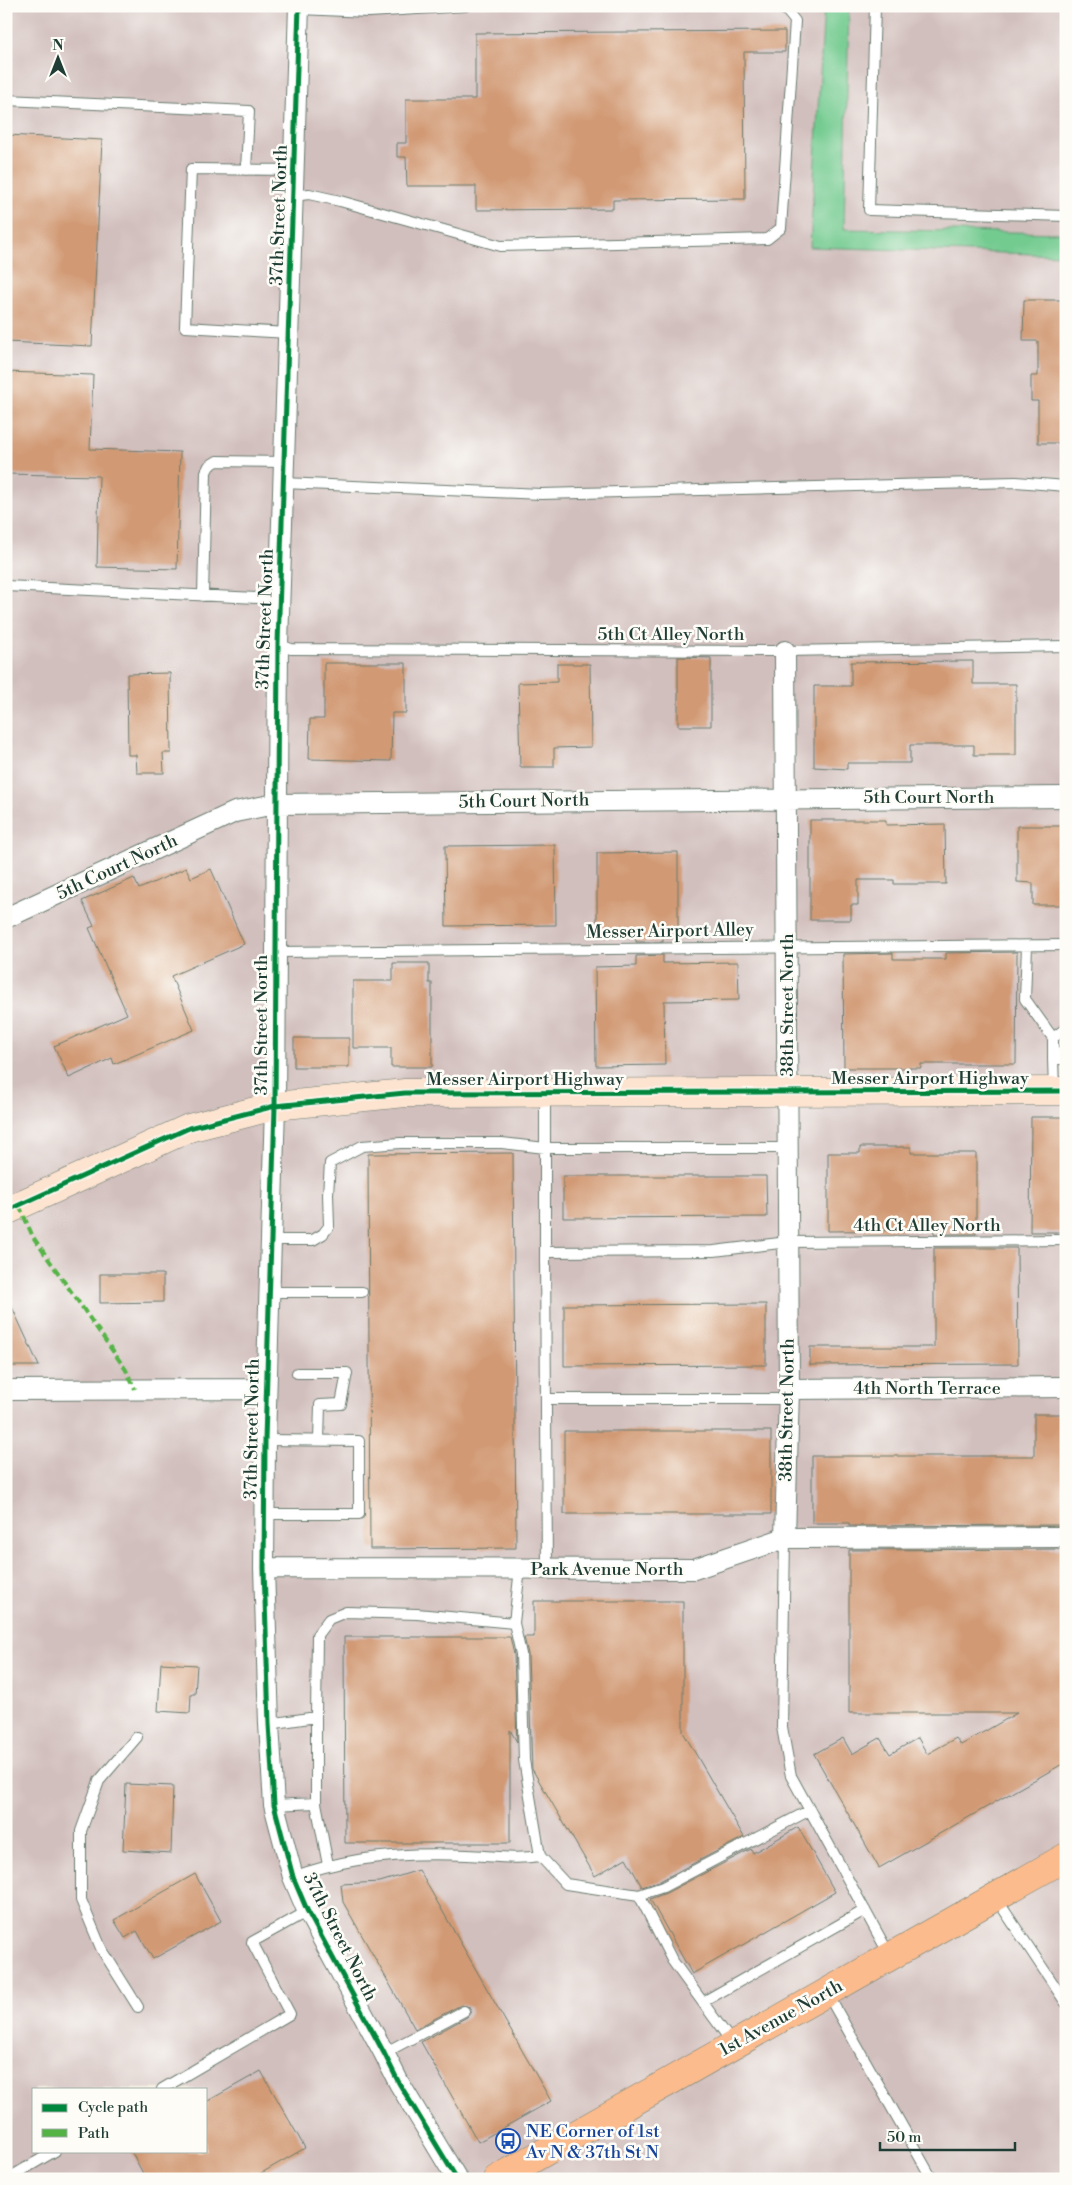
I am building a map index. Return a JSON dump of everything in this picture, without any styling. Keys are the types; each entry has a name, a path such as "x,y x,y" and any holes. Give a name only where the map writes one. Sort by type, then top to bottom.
{"main road":[{"name":"Messer Airport Highway","path":"6,1210 189,1128 274,1106 405,1093 1060,1091"},
{"name":"1st Avenue North","path":"497,2179 1066,1857"}],"street":[{"name":"37th Street North","path":"299,8 279,599 275,804 276,952 272,1240 266,1390 264,1514 269,1724 274,1805 293,1877 308,1911 384,2052 398,2083 457,2179"},
{"name":"38th Street North","path":"785,651 788,1148 788,1394 785,1538"},
{"name":"5th Court North","path":"6,918 235,812 275,804 1066,797"},
{"name":"4th North Terrace","path":"788,1394 1066,1387"},
{"path":"6,1390 266,1390"},
{"name":"Park Avenue North","path":"264,1568 694,1569 785,1538 1066,1537"}],"lane":[{"path":"299,8 369,12 465,6"},
{"path":"293,196 309,194 332,199 502,246 767,238 781,228 795,21 786,10 774,6"},
{"path":"876,6 870,210 1066,216"},
{"path":"6,100 249,111 246,170"},
{"path":"289,333 185,327 191,169 294,170"},
{"path":"203,596 206,472 209,466 217,461 284,462"},
{"path":"283,483 541,494 1016,482 1066,486"},
{"path":"6,586 279,599"},
{"name":"5th Ct Alley North","path":"278,644 291,649 785,651 1066,646"},
{"name":"Messer Airport Alley","path":"276,952 1066,945"},
{"path":"1027,946 1025,999 1053,1038 1054,1059 1060,1091"},
{"path":"1053,1038 1065,1029"},
{"path":"1054,1059 1066,1049"},
{"path":"1054,1059 1066,1058"},
{"path":"545,1093 547,1569"},
{"path":"272,1240 313,1240 323,1234 328,1226 330,1163 362,1146 400,1143 502,1143 545,1148 788,1148"},
{"name":"4th Ct Alley North","path":"545,1252 714,1251 788,1242 1066,1240"},
{"path":"270,1292 362,1292"},
{"path":"297,1373 347,1373 341,1404 320,1405 319,1440"},
{"path":"547,1399 788,1394"},
{"path":"264,1514 359,1514 359,1441 266,1440"},
{"path":"785,1538 782,1727 791,1776 890,1956"},
{"path":"520,1568 514,1623 521,1654 524,1760 540,1856 566,1884 639,1895 663,1887 810,1810"},
{"path":"328,1865 316,1802 316,1717 318,1635 329,1619 346,1612 417,1614 514,1623"},
{"path":"269,1724 316,1717"},
{"path":"137,1737 99,1781 81,1831 81,1900 101,1948 138,2007"},
{"path":"274,1805 316,1802"},
{"path":"293,1877 328,1865 354,1859 412,1855 466,1855 511,1858 540,1856"},
{"path":"639,1895 672,1960 734,2044"},
{"path":"995,1897 1066,2002"},
{"path":"703,2002 865,1910"},
{"path":"164,2088 290,2014 252,1942 308,1911"},
{"path":"826,1993 932,2179"},
{"path":"384,2052 464,2011"},
{"path":"8,2179 52,2152"}],"shaded area":[{"path":"6,6 1066,6 1066,2179 6,2179"}],"green space":[{"path":"824,6 849,6 844,229 1066,233 1066,255 810,247"}],"building":[{"path":"785,31 785,52 744,52 745,199 613,200 613,209 476,210 476,186 407,186 406,157 397,157 397,143 406,143 406,99 475,99 475,33"},
{"path":"6,135 102,140 92,346 6,342"},
{"path":"1024,300 1066,300 1066,443 1038,443 1038,401 1031,401 1031,376 1038,376 1038,341 1023,341"},
{"path":"6,372 93,375 90,449 180,452 177,569 97,567 99,476 6,474"},
{"path":"678,657 711,658 711,726 678,726"},
{"path":"973,661 973,684 1016,684 1016,755 974,755 974,745 910,745 910,763 847,763 847,769 814,767 814,686 851,686 851,662"},
{"path":"324,663 406,663 406,713 392,713 391,761 309,759 310,719 324,719"},
{"path":"557,664 590,664 591,747 554,748 554,767 520,767 518,683 557,682"},
{"path":"170,673 171,753 163,753 164,773 137,773 136,755 128,755 127,674"},
{"path":"810,820 886,820 886,825 945,824 946,884 894,884 894,880 858,880 858,905 851,905 851,920 810,920"},
{"path":"1017,826 1066,826 1066,905 1033,905 1033,883 1017,882"},
{"path":"555,845 556,925 446,926 445,846"},
{"path":"678,852 678,935 663,936 663,942 636,942 636,936 597,936 597,853"},
{"path":"186,868 191,878 211,869 244,944 171,976 194,1030 114,1064 112,1058 69,1078 54,1046 127,1014 89,928 94,926 82,901 134,878 139,889"},
{"path":"1017,952 1016,1064 921,1064 921,1068 844,1068 843,954 893,953 893,959 946,959 946,953"},
{"path":"663,955 663,963 738,962 739,1000 664,1001 665,1065 596,1066 595,967 636,966 636,956"},
{"path":"393,963 429,963 429,983 432,983 432,1067 391,1067 391,1048 353,1048 353,981 393,981"},
{"path":"294,1038 349,1038 349,1067 294,1067"},
{"path":"1031,1117 1066,1117 1066,1232 1030,1232"},
{"path":"860,1147 911,1147 911,1153 976,1153 976,1234 934,1234 934,1230 828,1231 828,1153 860,1153"},
{"path":"513,1153 516,1548 370,1549 368,1154"},
{"path":"563,1176 766,1176 767,1217 563,1218"},
{"path":"934,1248 1017,1248 1018,1364 810,1365 810,1347 934,1347"},
{"path":"100,1274 163,1274 163,1302 100,1303"},
{"path":"6,1294 39,1366 6,1366"},
{"path":"766,1304 766,1365 564,1366 564,1305"},
{"path":"1034,1414 1066,1414 1066,1525 849,1526 849,1523 812,1523 812,1456 1034,1456"},
{"path":"564,1431 771,1431 771,1514 564,1514"},
{"path":"1066,1549 1066,1762 879,1868 814,1754 843,1738 852,1754 880,1738 890,1754 918,1738 927,1754 956,1738 961,1745 1017,1713 849,1713 849,1550"},
{"path":"534,1601 683,1601 683,1732 744,1837 660,1881 642,1887 626,1858 595,1876 532,1769 528,1654 524,1637 534,1637"},
{"path":"344,1637 510,1637 514,1655 517,1742 510,1730 510,1843 345,1843"},
{"path":"161,1663 197,1665 195,1694 191,1694 190,1713 158,1711"},
{"path":"126,1784 173,1786 171,1853 123,1850"},
{"path":"798,1827 835,1892 692,1974 650,1899 666,1893 751,1849 753,1853"},
{"path":"419,1870 551,2101 478,2142 421,2042 467,2017 471,2012 470,2007 461,2005 415,2029 343,1902 341,1884 380,1882"},
{"path":"195,1874 221,1921 153,1959 137,1931 125,1938 114,1920"},
{"path":"261,2071 305,2148 251,2179 146,2179 132,2152 208,2152 208,2101"}],"marked path":[{"path":"19,1205 33,1237 126,1370 135,1389"}],"cycle path":[{"path":"299,6 278,644 275,1106 265,1440 264,1568 269,1724 274,1805 293,1877 307,1910 399,2083 457,2179"},
{"path":"6,1211 189,1128 275,1106 405,1093 1066,1091"}],"place":[{"name":"NE Corner of 1st Av N & 37th St N","path":"508,2141"}]}
